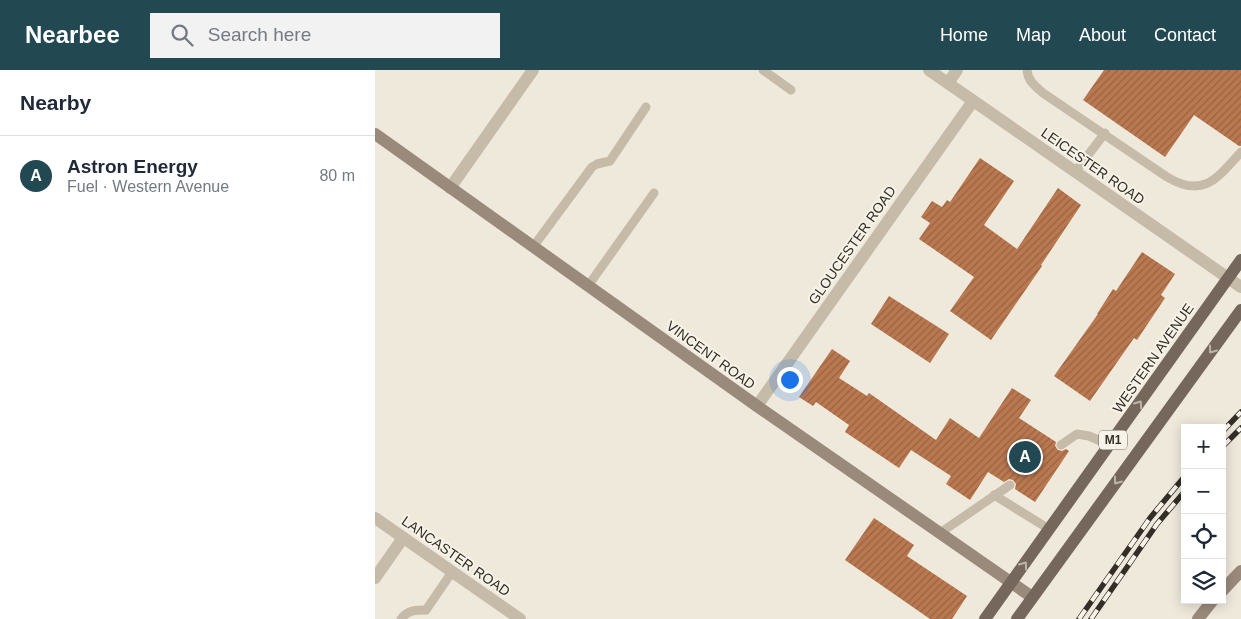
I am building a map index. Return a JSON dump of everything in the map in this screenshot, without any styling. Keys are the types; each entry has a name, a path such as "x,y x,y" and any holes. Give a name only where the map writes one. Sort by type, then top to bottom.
{"main road":[{"name":"WESTERN AVENUE","path":"985,619 1241,260"},
{"name":"M1","path":"1017,619 1241,310"}],"street":[{"path":"450,188 533,70"},
{"name":"LEICESTER ROAD","path":"929,70 1241,287"},
{"path":"948,83 957,70"},
{"name":"GLOUCESTER ROAD","path":"757,406 973,101"},
{"name":"VINCENT ROAD","path":"375,134 757,406 1032,598"},
{"name":"LANCASTER ROAD","path":"375,518 452,572 503,614 520,619"},
{"path":"375,578 403,538"},
{"path":"1226,587 1241,571"},
{"path":"1198,619 1210,604"}],"lane":[{"path":"763,70 791,90"},
{"path":"1027,70 1028,78 1043,93 1105,133 1167,178 1185,186 1193,188 1210,182 1241,152"},
{"path":"533,247 592,167 610,161 646,107"},
{"path":"1075,172 1105,133"},
{"path":"588,286 654,193"},
{"path":"1061,445 1077,434 1089,436 1110,445"},
{"path":"940,533 1010,485"},
{"path":"995,496 1049,529"},
{"path":"401,619 408,612 415,610 427,614 452,572"}],"building":[{"path":"1104,70 1241,70 1241,146 1194,115 1165,157 1083,100"},
{"path":"980,158 1014,181 984,225 1017,249 1058,188 1081,205 991,340 950,311 974,277 919,239 930,223 921,217 932,201 942,207 947,200 950,202"},
{"path":"1142,252 1175,274 1161,295 1165,298 1137,340 1134,338 1090,401 1054,376 1098,314 1113,289 1116,291"},
{"path":"889,296 949,334 930,363 871,324"},
{"path":"832,349 850,361 839,378 867,396 869,393 936,440 950,418 979,438 1012,388 1031,400 1019,418 1056,442 1055,446 1058,450 1066,449 1069,451 1035,502 1015,489 1016,484 1013,480 1009,479 1004,482 988,472 970,500 946,484 951,476 911,450 899,468 845,432 849,425 816,402 813,406 799,397"},
{"path":"874,518 914,545 907,556 967,596 952,619 930,619 845,560"}],"railway":[{"path":"1226,428 1241,412"},
{"path":"1226,443 1241,428"},
{"path":"1079,619 1150,518 1181,481"},
{"path":"1091,619 1157,524 1181,496"}],"place":[{"name":"Astron Energy","path":"1025,457"}]}
